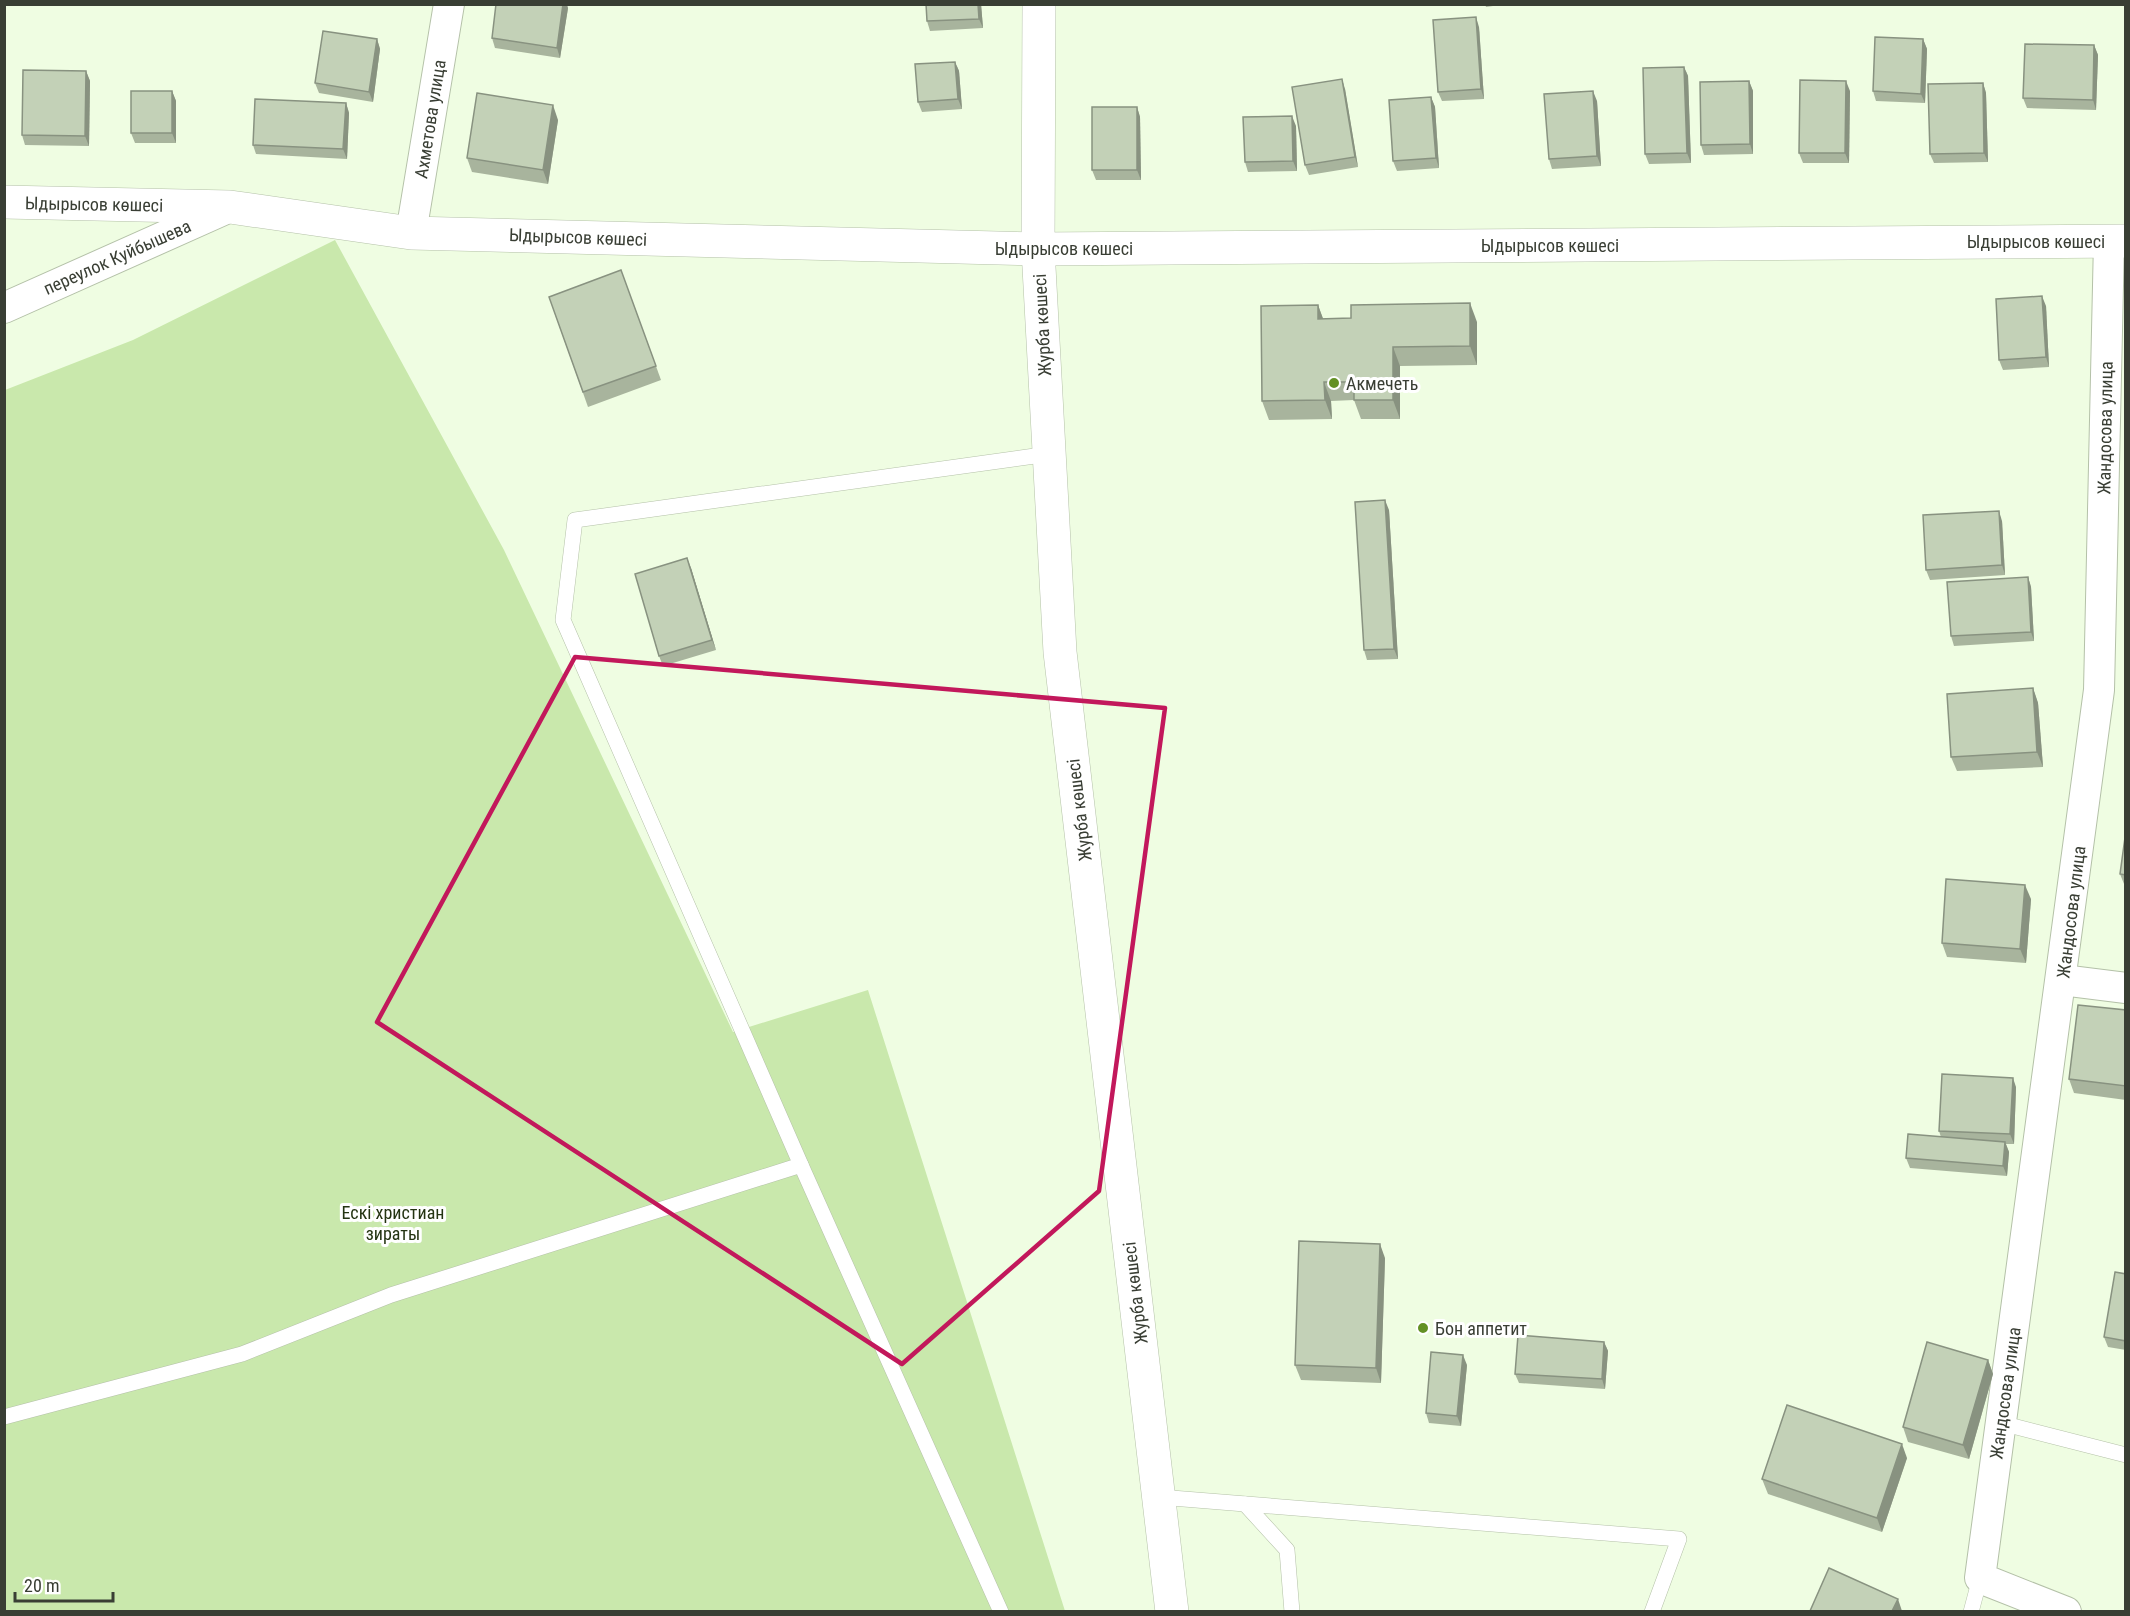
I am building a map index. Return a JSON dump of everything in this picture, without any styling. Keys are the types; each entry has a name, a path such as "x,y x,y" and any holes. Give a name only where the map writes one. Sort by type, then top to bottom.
{"street":[{"name":"Ахметова улица","path":"411,232 449,4"},
{"name":"Журба көшесі","path":"1039,4 1038,249 1060,652 1172,1611"},
{"name":"Ыдырысов көшесі","path":"4,202 230,207 411,232 1038,249 2117,241"},
{"name":"переулок Куйбышева","path":"4,308 230,207"},
{"name":"Жандосова улица","path":"1980,1578 2062,980 2112,690 2117,241"},
{"path":"2062,980 2126,988"},
{"path":"1980,1578 2066,1611"}],"lane":[{"path":"1001,1611 801,1165 563,620 575,520 1049,454"},
{"path":"4,1417 242,1354 392,1295 801,1165"},
{"path":"2001,1423 2126,1455"},
{"path":"1159,1497 1679,1539 1652,1611"},
{"path":"1245,1504 1287,1550 1292,1611"},
{"path":"1971,1611 1980,1578"}],"highlighted area":[{"path":"575,657 1165,708 1099,1191 902,1364 377,1022"}],"green space":[{"name":"Ескі христиан зираты","path":"335,240 504,550 733,1032 868,990 1065,1611 5,1612 5,390 133,340"}],"building":[{"path":"496,4 563,4 557,48 492,38"},
{"path":"926,4 978,4 979,19 927,21"},
{"path":"1476,17 1481,89 1438,92 1433,20"},
{"path":"323,31 377,39 369,92 315,83"},
{"path":"1875,37 1923,39 1921,94 1873,91"},
{"path":"2025,44 2094,45 2093,100 2023,98"},
{"path":"955,62 958,99 918,102 915,64"},
{"path":"1684,67 1687,153 1645,154 1643,68"},
{"path":"23,70 86,71 85,136 22,135"},
{"path":"1342,79 1355,157 1305,165 1292,87"},
{"path":"1800,80 1846,81 1845,153 1799,153"},
{"path":"1749,81 1750,144 1701,145 1700,82"},
{"path":"1983,83 1984,153 1930,154 1928,84"},
{"path":"131,91 172,91 172,133 131,133"},
{"path":"1593,91 1597,156 1549,159 1544,94"},
{"path":"477,93 553,105 543,170 467,158"},
{"path":"1431,97 1436,158 1393,161 1389,100"},
{"path":"255,99 346,103 343,149 253,145"},
{"path":"1092,107 1137,107 1137,170 1092,170"},
{"path":"1292,116 1293,161 1245,162 1243,117"},
{"path":"621,270 656,366 583,392 549,297"},
{"path":"2042,296 2046,357 1999,360 1996,299"},
{"name":"Акмечеть","path":"1470,303 1470,346 1393,347 1393,400 1354,400 1354,382 1324,382 1325,400 1262,401 1261,306 1318,305 1318,319 1351,318 1351,305"},
{"path":"1385,500 1394,649 1364,650 1355,502"},
{"path":"1999,511 2002,565 1926,570 1923,515"},
{"path":"687,558 712,640 659,656 635,574"},
{"path":"2028,577 2031,632 1951,636 1947,582"},
{"path":"2033,688 2037,752 1951,757 1947,694"},
{"path":"2126,830 2126,875 2120,874"},
{"path":"1946,879 2025,885 2020,949 1942,943"},
{"path":"2078,1005 2126,1010 2126,1086 2069,1079"},
{"path":"1942,1074 2013,1078 2010,1134 1939,1131"},
{"path":"1908,1134 2005,1142 2003,1166 1906,1158"},
{"path":"1299,1241 1380,1244 1376,1368 1295,1365"},
{"path":"2115,1272 2126,1274 2126,1341 2104,1337"},
{"path":"1518,1335 1604,1342 1602,1379 1515,1374"},
{"path":"1927,1342 1988,1360 1963,1445 1903,1427"},
{"path":"1431,1352 1463,1355 1457,1416 1426,1413"},
{"path":"1787,1405 1902,1444 1877,1518 1762,1479"},
{"path":"1829,1568 1898,1599 1892,1611 1810,1611"}],"place":[{"name":"Акмечеть","path":"1334,383"},
{"name":"Бон аппетит","path":"1423,1328"}]}
